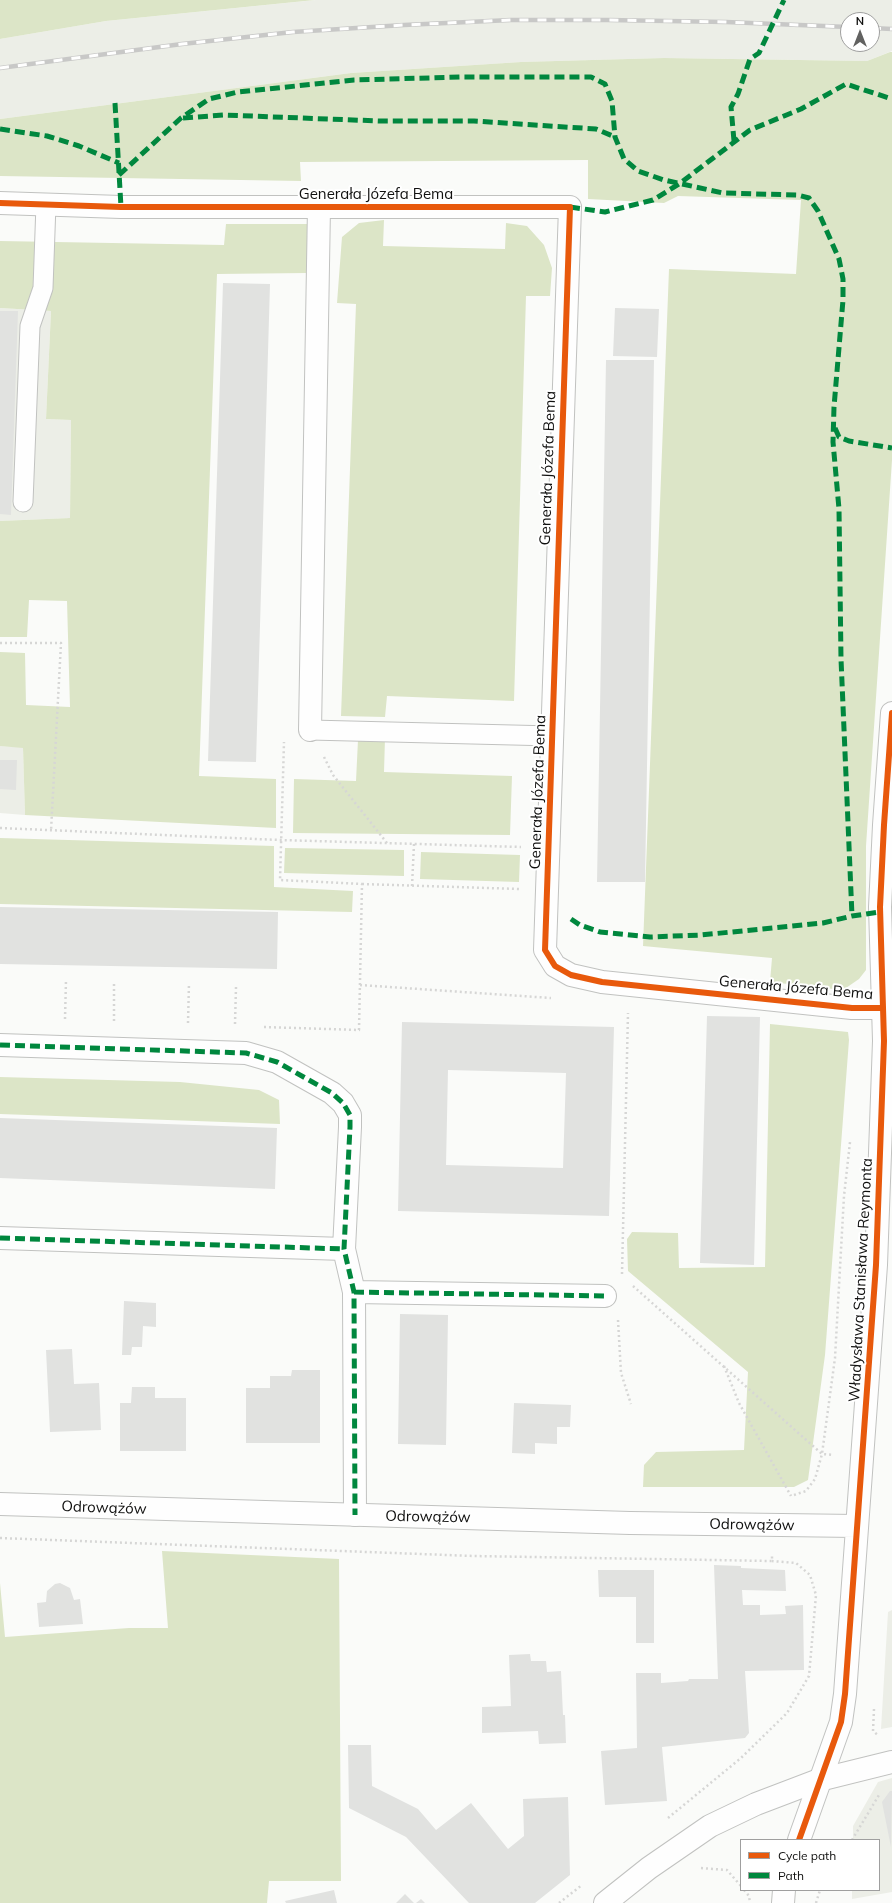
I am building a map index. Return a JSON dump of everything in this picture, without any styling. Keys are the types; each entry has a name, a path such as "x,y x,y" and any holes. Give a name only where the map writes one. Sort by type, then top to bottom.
{"street":[{"name":"Generała Józefa Bema","path":"0,203 121,207 570,207 545,950 555,966 571,975 602,982 852,1008 883,1008"},
{"name":"Generała Józefa Bema","path":"310,730 319,207"},
{"name":"Władysława Stanisława Reymonta","path":"799,1839 819,1780 841,1722 845,1694 856,1526 877,1257 882,1132 883,1008 887,956 880,907 883,832 892,713"},
{"path":"0,1045 246,1053 278,1062 332,1094 343,1103 350,1116 344,1249 354,1292 355,1515"},
{"path":"0,1238 344,1249"},
{"path":"354,1292 605,1296"},
{"name":"Odrowążów","path":"0,1504 355,1515 856,1526"},
{"path":"605,1903 682,1844 710,1826 756,1804 819,1780 892,1762"},
{"path":"783,1903 784,1891"}],"lane":[{"path":"23,502 30,326 44,288 46,204"},
{"path":"310,730 553,736"}],"path":[{"path":"0,643 61,644 51,830"},
{"path":"310,730 333,775 387,843"},
{"path":"284,737 280,880 523,889 528,885 548,886"},
{"path":"0,828 280,840 549,847"},
{"path":"412,886 414,844"},
{"path":"258,1027 358,1030 362,884"},
{"path":"58,1022 65,1022 66,980"},
{"path":"114,982 114,1023"},
{"path":"189,984 188,1025 196,1026"},
{"path":"360,985 553,998"},
{"path":"227,1026 235,1026 236,987"},
{"path":"622,1276 628,1012"},
{"path":"107,1023 121,1023"},
{"path":"772,1560 772,1497 791,1496 806,1491 815,1479 822,1454 835,1358 844,1196 850,1138"},
{"path":"628,1281 822,1454 862,1459"},
{"path":"618,1319 621,1373 631,1404"},
{"path":"724,1366 739,1403 791,1496"},
{"path":"0,1538 473,1556 772,1560 796,1563 810,1575 816,1595 809,1676 787,1714 740,1758 667,1819 694,1867 727,1870 740,1885"},
{"path":"853,1839 882,1789"},
{"path":"745,1891 749,1896 750,1903"},
{"path":"816,1903 820,1891"}],"shaded area":[{"path":"316,0 892,0 892,51 867,61 664,58 521,62 351,73 0,119 0,39 106,21"},
{"path":"0,308 51,311 46,419 71,420 70,518 0,521"},
{"path":"0,746 23,747 25,815 0,813"},
{"path":"892,1610 892,1727 881,1729 888,1612"},
{"path":"892,1778 892,1892 852,1899 852,1891 880,1891 880,1839 853,1839 853,1826 878,1782"}],"green space":[{"path":"0,0 315,0 106,21 0,39"},
{"path":"892,52 892,460 866,846 866,970 859,979 843,990 770,982 772,958 643,946 669,269 796,274 801,200 678,196 664,203 588,199 588,160 300,162 301,181 0,176 0,119 351,73 521,62 664,58 867,61"},
{"path":"384,220 383,246 505,249 506,223 527,226 544,245 552,268 550,296 526,296 514,701 387,696 385,717 341,716 356,304 337,303 342,237 359,223"},
{"path":"226,224 310,224 307,273 217,274 199,776 276,779 276,828 25,815 23,748 0,746 0,652 25,653 26,705 70,707 67,601 29,600 27,637 0,637 0,521 70,518 71,420 46,419 51,311 0,308 0,241 224,245"},
{"path":"385,738 384,772 512,776 510,835 293,833 294,779 356,781 358,740"},
{"path":"0,838 274,846 274,887 353,891 352,912 0,904"},
{"path":"285,848 404,850 404,876 284,873"},
{"path":"421,852 520,855 519,882 420,879"},
{"path":"770,1024 848,1032 849,1040 825,1355 808,1480 794,1487 643,1487 644,1465 656,1452 744,1450 748,1372 628,1271 627,1239 632,1232 678,1233 679,1268 765,1267"},
{"path":"0,1077 180,1082 259,1090 279,1100 280,1124 0,1114"},
{"path":"162,1551 339,1559 341,1881 269,1881 267,1903 0,1903 0,1583 5,1637 129,1628 168,1628"}],"building":[{"path":"223,283 270,284 256,762 208,761"},
{"path":"615,308 659,309 657,357 613,356"},
{"path":"0,311 18,311 11,515 0,514"},
{"path":"606,360 654,360 645,882 597,882"},
{"path":"0,760 17,760 16,790 0,789"},
{"path":"0,907 278,912 277,969 0,964"},
{"path":"707,1016 760,1017 754,1265 700,1263"},
{"path":"402,1022 614,1027 609,1216 398,1211","holes":["448,1070 566,1073 563,1168 446,1165"]},
{"path":"0,1118 277,1128 275,1189 0,1178"},
{"path":"124,1301 156,1303 156,1327 143,1326 142,1347 132,1347 131,1355 122,1355"},
{"path":"400,1314 448,1315 446,1445 398,1444"},
{"path":"72,1349 74,1384 99,1383 101,1430 50,1432 46,1350"},
{"path":"292,1370 320,1370 320,1443 246,1443 246,1388 270,1388 270,1376 291,1376"},
{"path":"132,1387 155,1387 155,1398 186,1398 186,1451 120,1451 120,1403 131,1403"},
{"path":"514,1403 571,1405 570,1427 557,1427 557,1444 535,1443 535,1454 512,1453"},
{"path":"714,1565 785,1570 786,1591 742,1590 743,1605 760,1605 760,1615 786,1614 785,1606 803,1605 804,1670 745,1671 749,1733 745,1738 662,1747 667,1801 605,1805 601,1751 637,1748 636,1673 661,1673 661,1683 688,1681 689,1679 718,1679"},
{"path":"598,1570 654,1570 654,1643 636,1643 636,1597 599,1597"},
{"path":"60,1583 70,1588 74,1600 80,1599 83,1624 39,1627 37,1603 46,1602 47,1591 55,1584"},
{"path":"530,1654 531,1661 546,1661 547,1672 561,1671 566,1743 539,1744 538,1731 482,1733 482,1707 511,1706 509,1655"},
{"path":"348,1745 371,1745 372,1786 418,1809 436,1830 471,1803 508,1849 524,1836 523,1799 568,1797 570,1875 535,1903 469,1903 406,1837 349,1808"},
{"path":"890,1791 892,1791 891,1847 882,1802"},
{"path":"334,1890 337,1903 286,1903 285,1901"},
{"path":"405,1894 414,1903 396,1903"},
{"path":"421,1899 425,1903 416,1903"}],"railway":[{"path":"0,68 182,44 293,32 404,25 511,20 608,20 726,22 840,27"},
{"path":"880,28 892,29"}],"marked path":[{"path":"734,141 731,107 738,94 750,59 759,53 784,0"},
{"path":"119,175 181,118 209,99 238,92 354,80 462,77 591,77 605,84 612,101 615,137 624,159 638,171 664,180 723,193 798,195 809,198 818,211 839,259 843,279 843,300 834,407 833,442 839,509 841,659 852,916"},
{"path":"570,207 605,212 653,200 679,184 750,130 801,109 846,84 892,99"},
{"path":"115,103 121,207"},
{"path":"183,118 224,115 379,121 474,121 596,129 615,137"},
{"path":"0,129 47,136 79,146 119,163"},
{"path":"835,428 839,437 849,441 892,448"},
{"path":"571,919 580,925 600,932 650,937 701,935 823,923 852,916 880,912"},
{"path":"0,1045 246,1053 277,1062 332,1093 343,1103 350,1115 344,1249 354,1292 355,1515"},
{"path":"0,1238 344,1249"},
{"path":"354,1292 605,1296"}],"cycle path":[{"path":"0,203 121,207 570,207 545,950 555,966 571,975 602,982 852,1008 883,1008"},
{"path":"799,1839 841,1722 845,1694 876,1265 884,1041 880,907 892,713"}]}
